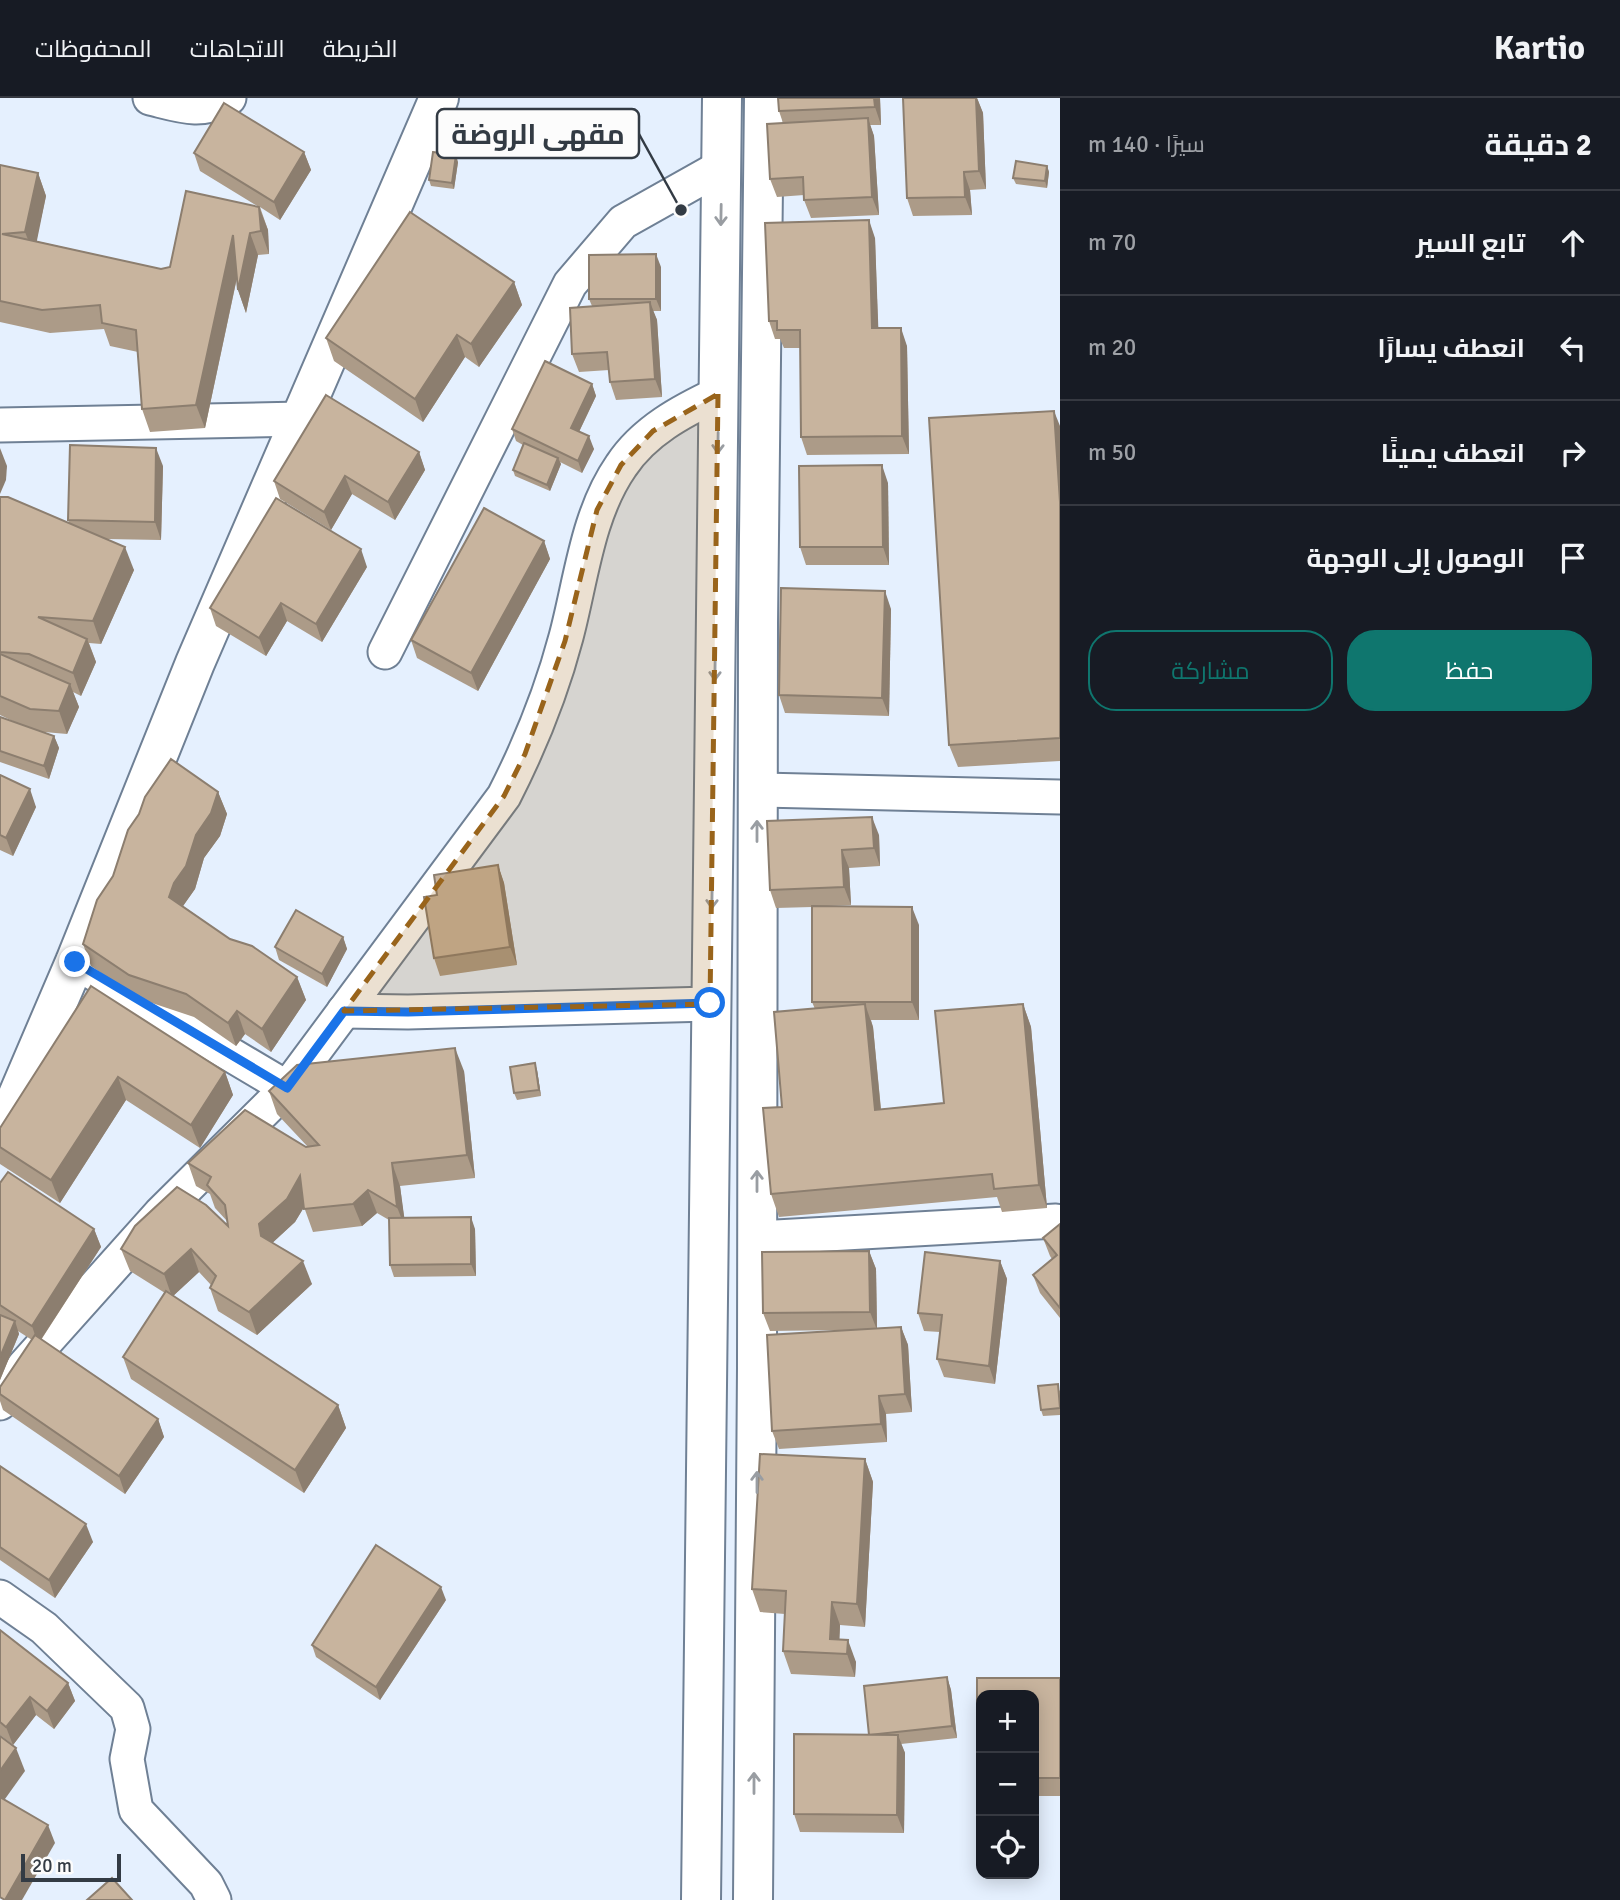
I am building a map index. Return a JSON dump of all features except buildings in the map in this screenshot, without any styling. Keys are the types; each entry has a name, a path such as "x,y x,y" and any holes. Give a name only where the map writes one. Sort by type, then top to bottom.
{"main road":[{"path":"0,1137 75,962 195,663 439,98"},
{"path":"701,1900 722,98"},
{"path":"753,1900 757,790 764,98"},
{"path":"702,1823 754,1824"}],"street":[{"path":"150,98 195,109 229,98"},
{"path":"385,652 570,284 623,222 721,167"},
{"path":"0,1403 24,1366 160,1214 287,1088 504,796 525,754 565,641 597,510 621,465 653,431 680,412 718,394"},
{"path":"0,425 301,419"},
{"path":"757,790 1060,797"},
{"path":"75,962 287,1088"},
{"path":"344,1011 408,1012 710,1003"},
{"path":"757,1238 1056,1221"},
{"path":"0,1597 44,1628 127,1708 132,1729 127,1759 136,1810 206,1884 214,1900"}],"highlighted area":[{"path":"718,394 710,1004 344,1011 504,796 525,754 565,641 597,510 621,465 653,431"}],"place":[{"name":"مقهى الروضة","path":"681,210"}],"route":[{"path":"75,962 287,1088 344,1011 408,1012 710,1003"}]}
